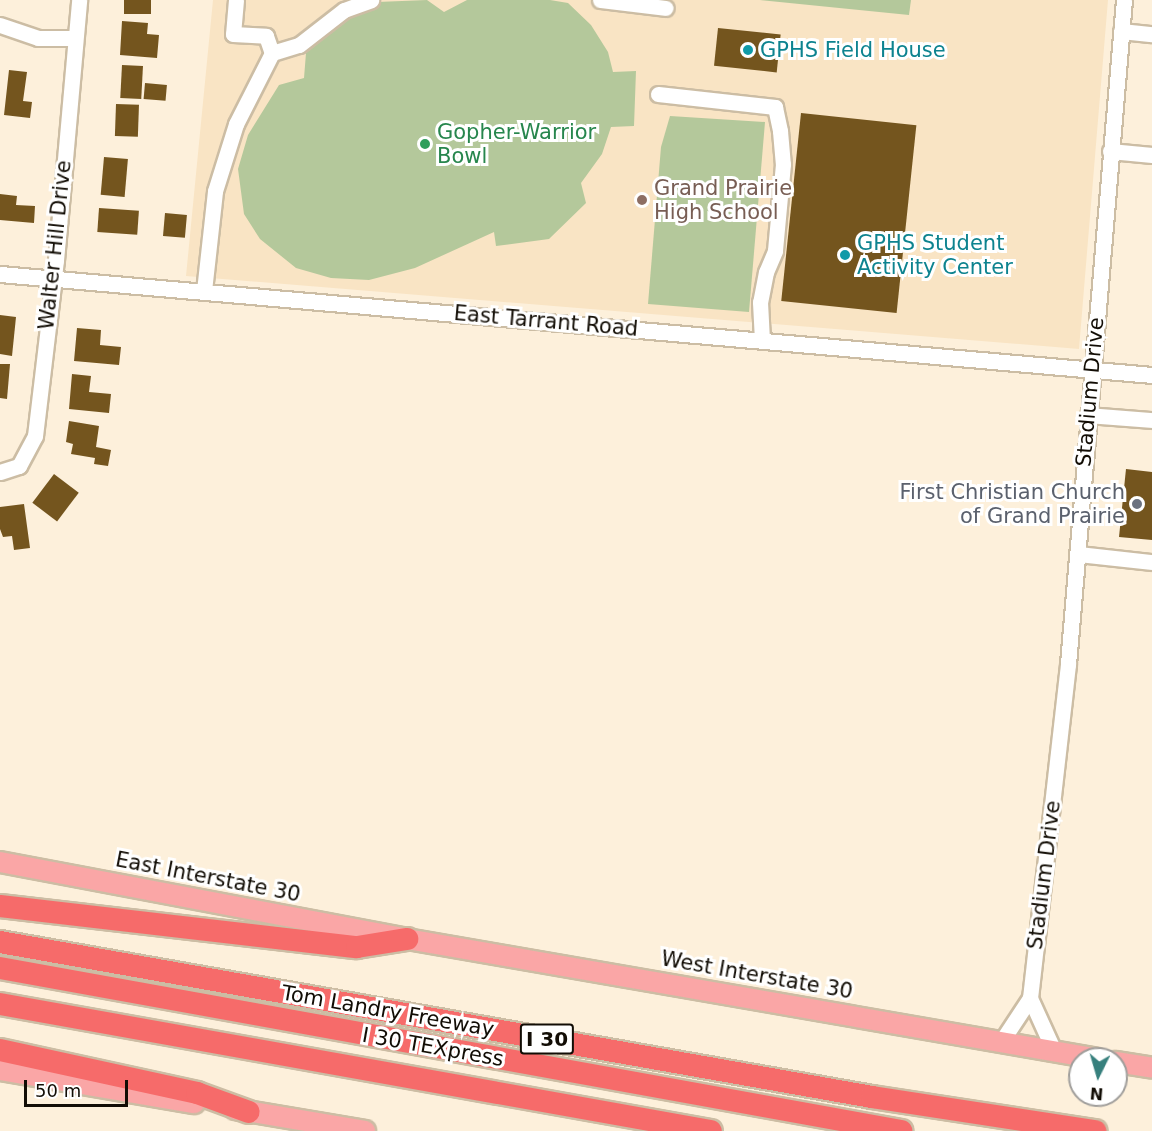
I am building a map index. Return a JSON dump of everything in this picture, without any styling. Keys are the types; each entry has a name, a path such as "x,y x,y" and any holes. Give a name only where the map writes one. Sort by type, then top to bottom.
{"highway":[{"path":"0,906 357,947 407,939"},
{"name":"Tom Landry Freeway","path":"0,942 872,1097 1095,1131"},
{"name":"I 30 TEXpress","path":"0,968 901,1131"},
{"path":"0,1004 711,1131"},
{"path":"0,1050 197,1093 249,1112"}],"main road":[{"name":"East Interstate 30","path":"0,862 407,939"},
{"name":"West Interstate 30","path":"407,939 1068,1054"},
{"path":"1128,1064 1152,1068"},
{"path":"0,1070 365,1131"}],"street":[{"name":"Walter Hill Drive","path":"0,472 20,466 36,436 79,0"},
{"path":"204,291 215,191 236,124 272,53 266,36 233,34 236,0"},
{"path":"272,53 299,45 344,10 371,0"},
{"path":"600,0 666,8"},
{"name":"Stadium Drive","path":"1000,1042 1030,998 1078,554 1124,0"},
{"path":"0,25 38,38 74,38"},
{"path":"1121,31 1152,34"},
{"path":"658,94 775,107 783,164 775,251 766,272 760,302 762,341"},
{"path":"1110,151 1152,155"},
{"name":"East Tarrant Road","path":"0,274 1152,375"},
{"path":"1088,415 1152,420"},
{"path":"1078,554 1152,562"},
{"path":"1030,998 1054,1052"}],"shaded area":[{"name":"Grand Prairie High School","path":"213,0 1108,0 1079,349 186,276"}],"green space":[{"name":"Gopher-Warrior Bowl","path":"427,0 444,12 467,0 550,0 568,3 591,25 608,52 613,72 636,71 634,126 611,127 602,154 581,183 586,203 549,239 496,246 494,232 415,268 369,280 331,278 296,268 260,239 244,214 238,169 248,135 279,85 304,78 306,53 349,15 377,2"},
{"path":"760,0 911,0 909,15"},
{"path":"670,116 765,122 749,312 648,304 661,147"}],"building":[{"path":"124,0 151,0 151,14 124,14"},
{"path":"122,21 148,23 147,34 159,35 157,58 120,55"},
{"name":"GPHS Field House","path":"718,28 781,35 777,72 714,66"},
{"path":"122,65 143,66 141,99 120,98"},
{"path":"9,70 27,72 23,101 32,102 30,118 4,115"},
{"path":"145,83 167,85 166,101 144,99"},
{"path":"116,104 139,105 138,137 115,136"},
{"name":"GPHS Student Activity Center","path":"801,113 916,125 897,313 781,301"},
{"path":"104,157 128,159 125,197 101,195"},
{"path":"0,194 17,196 16,205 35,206 34,223 0,220"},
{"path":"99,208 139,211 137,235 97,232"},
{"path":"165,213 187,215 185,238 163,236"},
{"path":"0,315 16,317 12,356 0,354"},
{"path":"77,328 101,330 100,345 121,347 119,365 74,361"},
{"path":"0,364 10,364 7,399 0,398"},
{"path":"72,374 91,376 89,392 111,394 109,413 69,409"},
{"path":"69,421 99,426 96,447 111,450 108,466 94,464 95,458 71,454 73,444 66,442"},
{"name":"First Christian Church of Grand Prairie","path":"1126,469 1152,472 1152,540 1119,537"},
{"path":"54,474 79,493 57,521 32,503"},
{"path":"24,504 30,548 14,550 12,536 3,537 0,529 0,507"}],"place":[{"name":"GPHS Field House","path":"748,50"},
{"name":"Gopher-Warrior Bowl","path":"425,144"},
{"name":"Grand Prairie High School","path":"642,200"},
{"name":"GPHS Student Activity Center","path":"845,255"},
{"name":"First Christian Church of Grand Prairie","path":"1137,504"}]}
